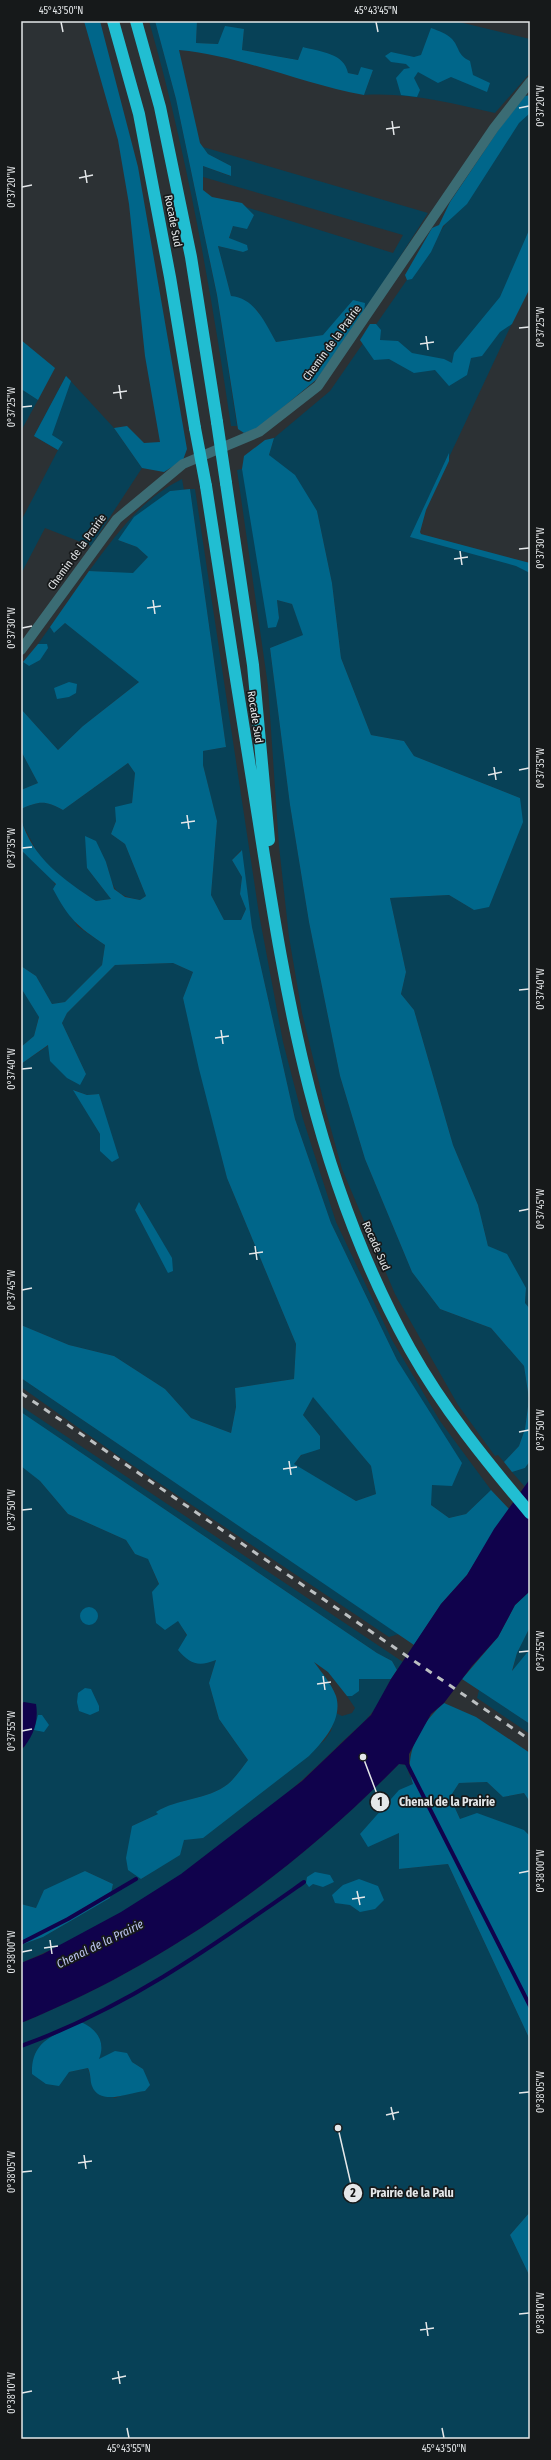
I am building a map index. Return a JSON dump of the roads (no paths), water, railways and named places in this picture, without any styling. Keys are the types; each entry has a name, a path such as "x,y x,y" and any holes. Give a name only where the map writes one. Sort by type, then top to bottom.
{"highway":[{"name":"Rocade Sud","path":"113,21 139,114 170,277 206,486 279,952 308,1089 340,1194 388,1307 410,1350 443,1402 482,1457 530,1513"},
{"name":"Rocade Sud","path":"136,21 160,107 191,257 217,422 253,665 279,952"}],"street":[{"name":"Chemin de la Prairie","path":"21,650 116,519 182,464 259,432 318,386 494,128 530,82"}],"water":[{"path":"530,1479 530,1591 515,1605 498,1637 472,1666 444,1703 431,1714 409,1754 409,1765 399,1764 358,1804 270,1879 175,1945 125,1974 74,2000 21,2023 21,1963 43,1954 121,1912 181,1874 302,1781 371,1715 391,1679 441,1604 467,1575 494,1529"},
{"path":"24,1702 36,1704 37,1717 32,1735 21,1750 21,1704"}],"waterway":[{"path":"406,1762 530,2006"},
{"path":"21,1943 68,1919 136,1879"},
{"path":"21,2046 60,2031 97,2013 168,1974 304,1882"}],"railway":[{"path":"21,1393 530,1740"}],"place":[{"name":"Chenal de la Prairie","path":"363,1757"},
{"name":"Prairie de la Palu","path":"338,2128"}]}
